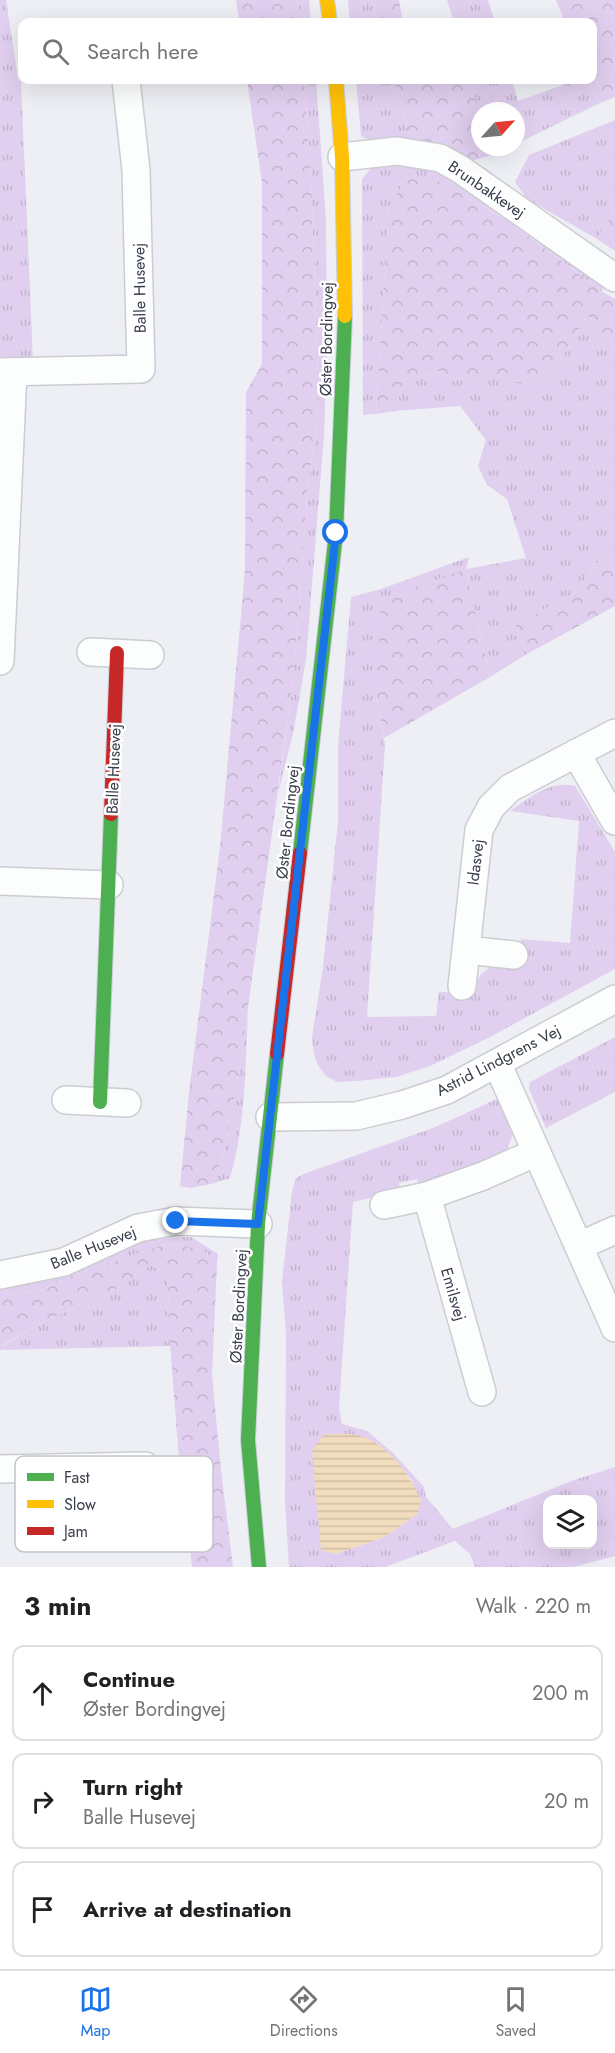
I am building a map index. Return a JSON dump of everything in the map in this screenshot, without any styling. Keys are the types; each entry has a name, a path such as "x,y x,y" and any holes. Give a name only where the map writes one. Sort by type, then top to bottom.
{"street":[{"path":"327,0 329,18"},
{"name":"Balle Husevej","path":"0,661 7,372 141,369 136,170 126,84"},
{"name":"Øster Bordingvej","path":"259,1567 248,1440 258,1224 336,533 345,333 342,157 336,84"},
{"name":"Brunbakkevej","path":"342,157 397,151 440,158 460,169 615,278"},
{"name":"Balle Husevej","path":"66,1100 114,1102 104,653 150,655"},
{"name":"Idasvej","path":"462,986 479,830 491,807 510,788 615,733"},
{"path":"576,753 615,821"},
{"path":"0,881 109,885"},
{"path":"466,950 514,955"},
{"name":"Astrid Lindgrens Vej","path":"270,1117 356,1116 402,1105 447,1090 615,999"},
{"path":"497,1063 615,1328"},
{"path":"384,1205 427,1196 483,1176 537,1152"},
{"name":"Emilsvej","path":"427,1196 482,1392"},
{"name":"Balle Husevej","path":"0,1275 64,1262 138,1228 176,1221 258,1224"},
{"path":"579,1246 615,1230"},
{"path":"0,1469 15,1469"}],"green space":[{"path":"0,0 6,0 18,84 21,84 33,361 0,361"},
{"path":"236,0 297,0 300,18 238,18"},
{"path":"297,0 309,0 311,18 300,18"},
{"path":"348,0 371,0 376,18 350,18"},
{"path":"371,0 399,0 402,18 376,18"},
{"path":"447,0 488,0 494,18 453,18"},
{"path":"556,0 615,0 615,97 598,104 590,84 597,84 597,18 563,18"},
{"path":"248,84 304,84 311,175 319,407 308,485 294,673 241,1059 223,1158 211,1184 190,1188 180,1186 189,1092 220,847 245,570 246,392 262,364 262,183"},
{"path":"304,84 316,84 326,219 327,349 324,436 306,659 294,729 278,794 294,673 308,485 319,407 311,175"},
{"path":"356,84 395,84 409,132 447,149 375,143 361,136"},
{"path":"395,84 471,84 477,102 471,102 471,156 489,156 468,162 409,132"},
{"path":"471,84 513,84 518,101 566,84 590,84 598,104 525,140 525,102 477,102"},
{"path":"615,120 615,210 597,239 527,199 515,182 529,155"},
{"path":"391,162 434,169 461,179 605,287 601,291 511,222 435,179 389,207 376,414 363,415 362,179 372,167"},
{"path":"407,177 435,179 510,222 601,291 615,299 615,347 587,315 548,381 532,388 494,374 454,380 441,371 404,380 395,411 376,414 389,207"},
{"path":"615,210 615,251 597,239"},
{"path":"587,315 615,347 615,552 596,564 575,593 515,625 527,654 490,677 466,569 526,558 507,499 487,485 478,466 486,440 460,406 395,411 404,380 442,371 454,380 494,374 532,387 548,381"},
{"path":"615,552 615,606 527,654 515,625 575,593 596,564"},
{"path":"469,557 466,569 376,695 385,745 367,1017 436,1016 439,992 471,993 481,974 491,966 520,966 521,939 570,943 579,821 510,811 533,795 557,785 575,786 615,852 615,969 488,1038 430,1066 396,1077 337,1082 326,1076 318,1065 314,1055 312,1037 323,967 338,821 338,745 351,597 381,589"},
{"path":"466,569 490,677 384,738 376,695 381,600"},
{"path":"248,1011 244,1095 235,1158 230,1178 211,1184 223,1158"},
{"path":"615,1037 615,1092 546,1128 529,1089 530,1082"},
{"path":"499,1098 516,1128 506,1151 498,1157 419,1188 417,1179 399,1183 400,1191 353,1202 339,1408 342,1424 367,1431 393,1453 424,1487 426,1497 453,1529 574,1480 615,1467 615,1556 573,1567 475,1567 470,1554 455,1541 385,1567 289,1567 285,1502 286,1335 282,1282 292,1191 296,1178 433,1128","holes":["376,1442 412,1480 417,1514 385,1537 335,1554"]},
{"path":"191,1237 218,1254 217,1264 203,1250 169,1243 70,1276 38,1292 0,1294 0,1287 20,1282 55,1279 138,1243"},
{"path":"169,1243 203,1250 217,1264 212,1375 233,1567 192,1567 190,1552 213,1552 213,1456 179,1456 168,1287 165,1272 150,1265 121,1287 43,1322 0,1345 0,1294 38,1292 70,1276"},
{"path":"150,1265 165,1272 168,1287 170,1346 0,1350 0,1345 2,1346 43,1322 121,1287"}],"shaded area":[{"path":"324,1434 357,1435 378,1444 396,1460 410,1479 421,1500 417,1514 385,1537 335,1554 321,1550 312,1451"}],"traffic: fast":[{"path":"300,853 336,533 345,316"},
{"path":"100,1102 111,814"},
{"path":"259,1567 248,1440 258,1224 277,1054"}],"traffic: slow":[{"path":"327,0 329,18"},
{"path":"336,84 342,157 345,316"}],"traffic: jam":[{"path":"111,814 117,653"},
{"path":"277,1054 300,853"}],"route":[{"path":"176,1221 258,1224 336,533"}]}
